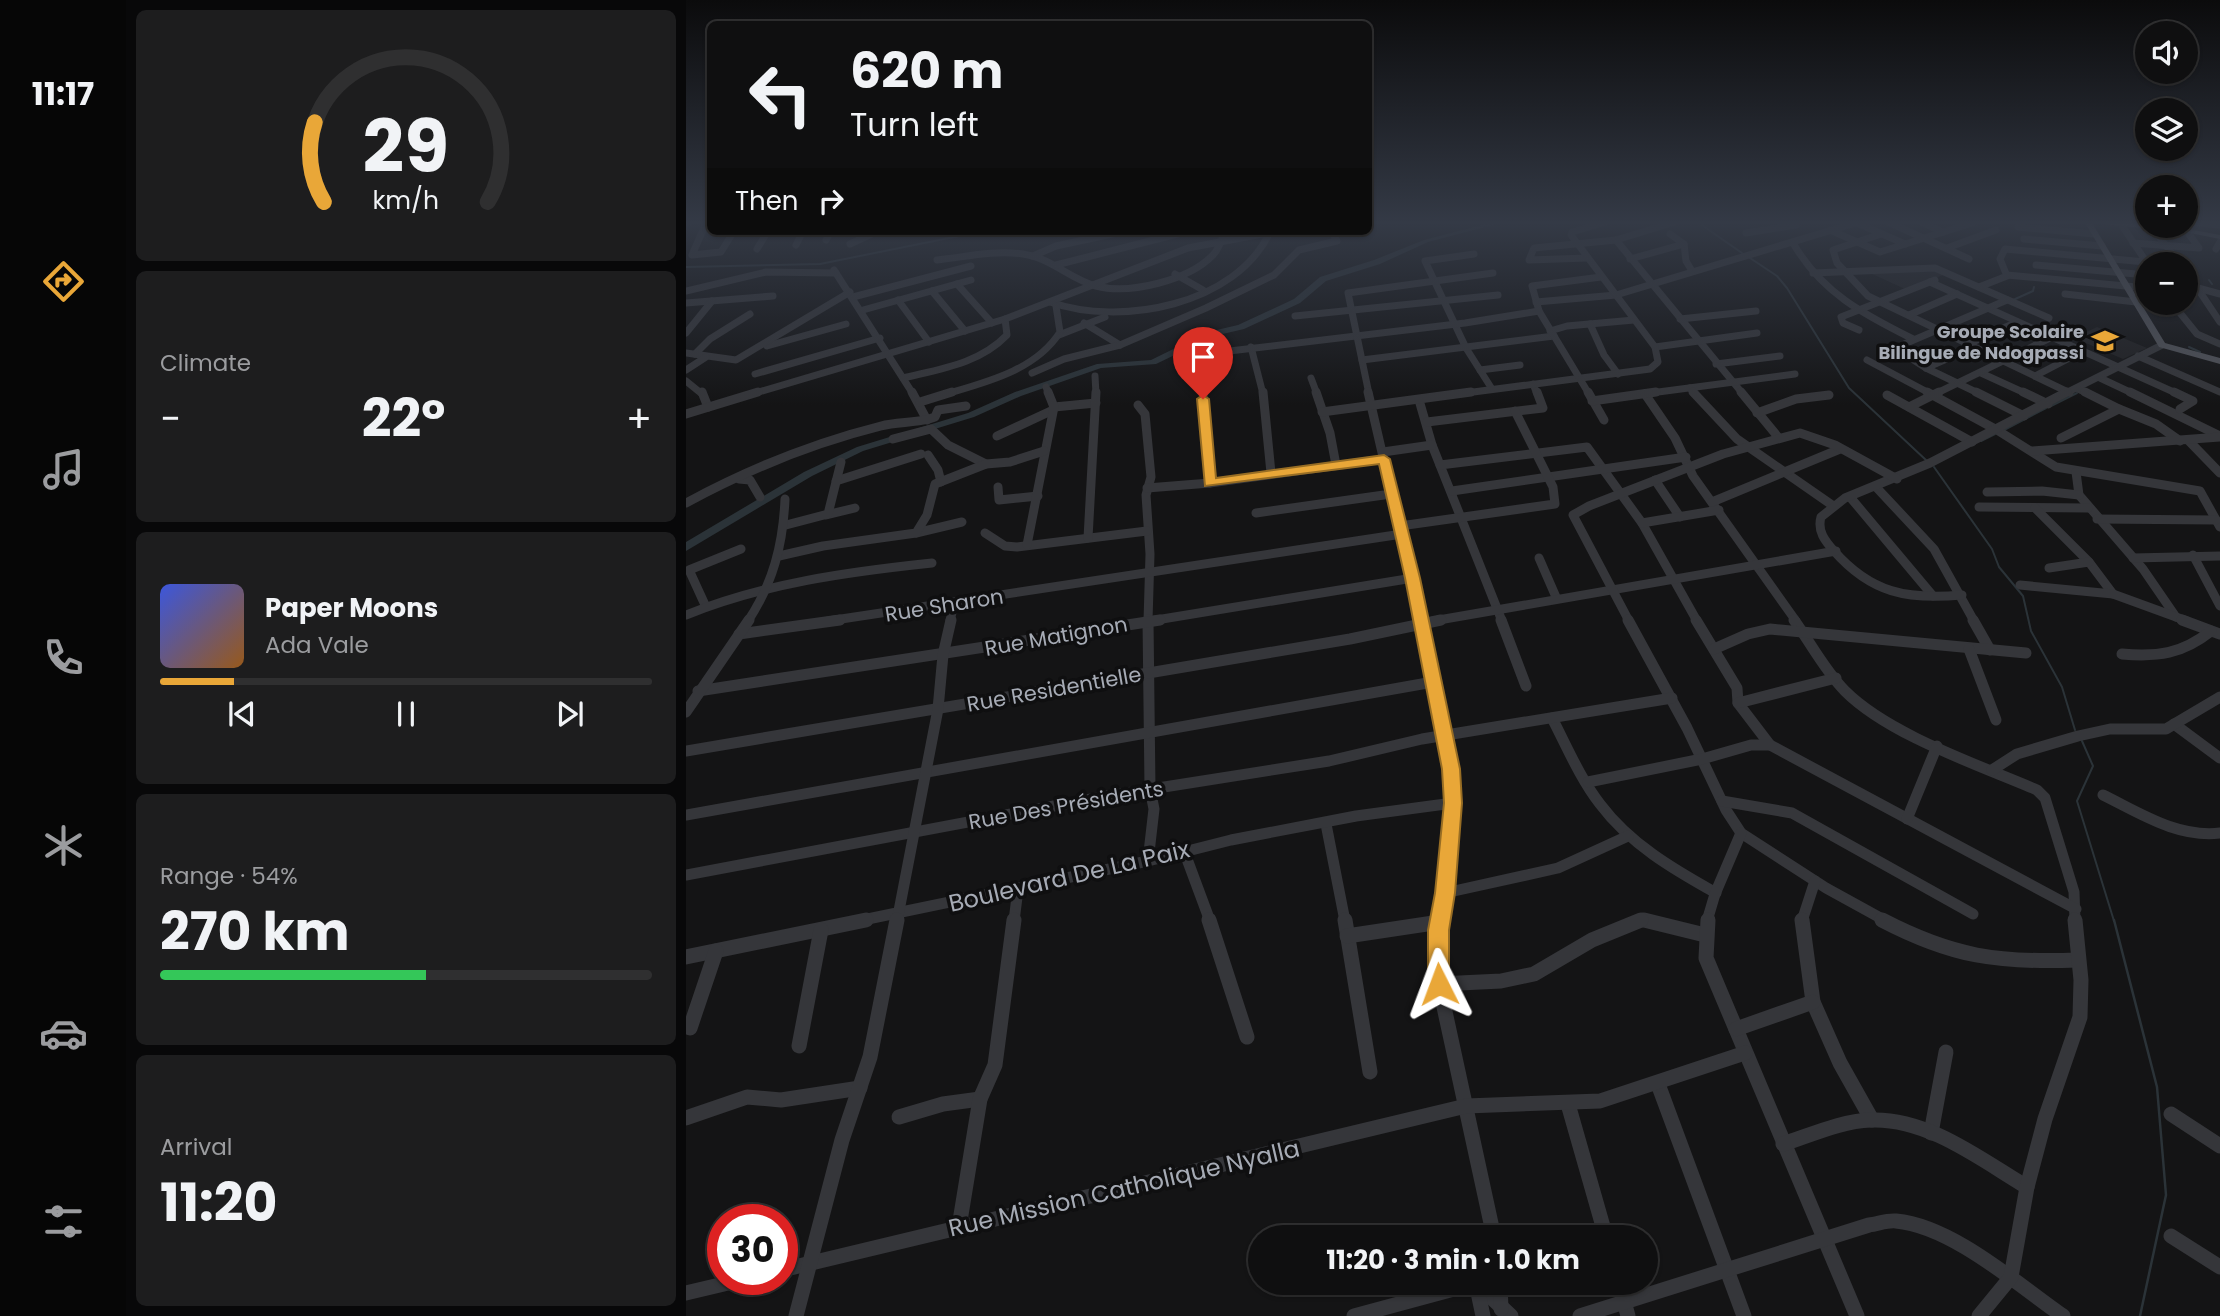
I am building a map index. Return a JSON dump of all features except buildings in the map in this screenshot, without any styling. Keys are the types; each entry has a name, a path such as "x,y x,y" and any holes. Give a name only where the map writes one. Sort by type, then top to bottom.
{"main road":[{"path":"2124,282 2135,300"},
{"path":"2144,315 2162,345 2220,361"}],"street":[{"path":"686,291 722,282"},
{"path":"843,282 920,402 927,420"},
{"path":"690,353 731,361 851,294 901,282"},
{"path":"863,310 963,282"},
{"path":"1089,282 1119,289 1139,288 1153,282"},
{"path":"686,414 1006,319 1053,304 1100,282"},
{"path":"1191,282 1203,289"},
{"path":"920,402 989,380 1025,365 1047,349 1059,335 1084,323 1156,308 1217,282"},
{"path":"1032,373 1065,359 1120,345 1258,282"},
{"path":"1407,282 1350,290 1355,334 1413,578 1446,736 1453,803 1436,957 1442,1009 1491,1225"},
{"path":"1435,282 1466,348 1492,389"},
{"path":"1558,282 1533,285 1538,306 1604,419"},
{"path":"1322,412 1371,408 1650,369 1658,362 1655,346 1605,282"},
{"path":"1210,483 1202,380 1203,356 1212,352 1251,347 1455,324 1538,306 1616,295 1656,282"},
{"path":"1821,282 1836,299 1913,339"},
{"path":"1854,282 1864,293 2035,376 2156,424 2184,440 2220,473"},
{"path":"1859,330 1841,319 1843,315 1929,282"},
{"path":"1931,282 2193,401 2180,409"},
{"path":"1969,282 2049,318"},
{"path":"1979,287 1990,282"},
{"path":"2083,282 2135,287"},
{"path":"957,284 992,323"},
{"path":"1651,284 1779,438"},
{"path":"932,291 965,331"},
{"path":"2199,291 2220,294"},
{"path":"2199,291 2216,310 2220,322"},
{"path":"1909,315 1957,294"},
{"path":"2065,294 2135,302"},
{"path":"1295,316 1497,295"},
{"path":"686,303 773,296"},
{"path":"898,300 929,342"},
{"path":"2007,300 1895,348 1926,368 2024,416"},
{"path":"686,333 712,301"},
{"path":"1053,304 1114,315"},
{"path":"1053,304 1061,324 1059,335"},
{"path":"1679,319 1756,311"},
{"path":"690,353 750,314"},
{"path":"2182,315 2197,334 2220,344"},
{"path":"904,378 967,359 994,347 1007,335 1006,319"},
{"path":"1362,360 1466,348 1552,334 1590,324 1634,320"},
{"path":"1926,368 2017,322"},
{"path":"1084,323 1120,345"},
{"path":"753,350 846,324"},
{"path":"1590,324 1604,355 1618,374"},
{"path":"1655,346 1758,334"},
{"path":"1909,407 1959,385 2052,337"},
{"path":"755,374 880,338"},
{"path":"1962,595 1933,596 1878,587 1856,574 1825,540 1819,523 1832,505 1897,479 2162,345"},
{"path":"1251,347 1263,394 1271,473"},
{"path":"2035,376 2083,351"},
{"path":"1716,364 1780,356"},
{"path":"2138,356 2220,392"},
{"path":"686,370 706,357"},
{"path":"1867,360 1997,430 2056,467 2200,491 2215,507 2218,524 2097,519"},
{"path":"801,361 812,377"},
{"path":"1480,370 1520,365"},
{"path":"1981,373 2048,404"},
{"path":"1592,401 1795,374"},
{"path":"1087,538 1096,403 1095,376"},
{"path":"1311,378 1330,433 1336,465"},
{"path":"2100,378 2220,437"},
{"path":"686,381 701,391 708,407"},
{"path":"1427,422 1544,407 1534,384"},
{"path":"1027,545 1053,409 1046,387"},
{"path":"1690,388 1709,414 1746,448 1832,505"},
{"path":"1645,394 1716,506 1803,632 1853,697 1937,746 2043,794 2074,892 2077,960 2081,980 2080,1017 2045,1119 2028,1187 2011,1277 1979,1316"},
{"path":"1758,413 1806,396 1829,395"},
{"path":"1887,395 1972,442"},
{"path":"1419,400 1432,445 1526,686"},
{"path":"997,436 1053,409 1096,403"},
{"path":"1138,405 1145,414 1151,477 1147,488 1148,732 1153,832 1148,861"},
{"path":"686,503 801,451 875,427 902,421 927,420 935,417 938,410 966,406"},
{"path":"2061,438 2119,409"},
{"path":"1516,411 1534,453 1549,478"},
{"path":"893,439 931,429 948,445 986,464"},
{"path":"1452,491 1602,470 1688,462 1801,433 1840,449 1897,479"},
{"path":"2032,451 2220,437"},
{"path":"1147,488 1210,483 1336,465 1432,445"},
{"path":"1440,465 1586,446 1602,470 1623,493 1642,523 1670,578 1737,688 1738,703 1770,745 2076,909"},
{"path":"1642,523 1679,517 1716,506 1782,472 1840,449"},
{"path":"916,533 927,515 933,485 986,464 1010,462 1044,451"},
{"path":"836,481 924,455 938,470 941,482"},
{"path":"826,516 841,462"},
{"path":"1688,462 1655,480 1573,515 1586,531 1612,587 1672,698 1728,817 1741,833 1815,881 1885,919 1950,949 1984,959 2012,962 2077,960"},
{"path":"2076,472 2079,495 2133,558 2176,617"},
{"name":"Rue Sharon","path":"739,634 954,604 1093,579 1149,573 1180,565 1257,557 1461,517 1555,504 1549,478"},
{"path":"737,479 750,480 760,497"},
{"path":"1655,480 1679,517"},
{"path":"998,487 999,500 1038,496"},
{"path":"1876,487 1934,548 1990,650"},
{"path":"1987,492 2042,491 2079,495"},
{"path":"1256,513 1391,494"},
{"path":"1850,497 1933,596"},
{"path":"686,712 771,584 786,525 785,499"},
{"path":"1979,507 2088,508"},
{"path":"786,525 855,508"},
{"path":"2035,508 2089,562 2113,594"},
{"path":"779,556 823,546 916,533 962,522"},
{"path":"985,533 1005,546 1147,531"},
{"path":"706,607 689,570 741,549"},
{"name":"Rue Residentielle","path":"686,751 1350,639 1556,597 1836,551"},
{"path":"2193,555 2220,606"},
{"path":"2133,558 2220,556"},
{"path":"1539,558 1556,597"},
{"path":"2049,568 2089,562"},
{"path":"686,615 771,584 932,563"},
{"name":"Rue Matignon","path":"698,691 943,655 1413,578"},
{"path":"2020,585 2113,594 2216,632"},
{"path":"796,1316 842,1140 874,1038 911,834 938,709 943,655 954,604"},
{"path":"1714,649 1748,634 1770,629 2026,653"},
{"path":"2122,654 2173,656 2216,632"},
{"path":"1969,649 1996,720"},
{"path":"1738,703 1836,678"},
{"path":"686,815 800,793 925,775 1148,732 1433,682"},
{"path":"1992,770 2017,754 2056,741 2110,729 2161,730 2220,697"},
{"name":"Rue Des Présidents","path":"686,874 1150,789 1329,761 1446,736 1672,698"},
{"path":"1552,718 1599,803 1628,836 1667,866 1716,893"},
{"path":"2174,724 2220,758"},
{"path":"1588,782 1702,759 1751,745 1770,745"},
{"path":"1907,819 1937,746"},
{"path":"2103,795 2186,831 2204,835 2220,833"},
{"path":"1722,801 1748,803 1792,813 1973,915"},
{"name":"Boulevard De La Paix","path":"686,957 1356,816 1453,803"},
{"path":"1326,824 1370,1072"},
{"path":"1741,833 1716,893 1704,934 1706,958 1857,1316"},
{"path":"1445,893 1558,868 1628,836"},
{"path":"1184,851 1229,973 1247,1037"},
{"path":"1815,881 1801,924 1813,1002 1835,1052 1872,1120"},
{"path":"959,1227 980,1099 995,1065 1018,889"},
{"path":"1439,984 1501,981 1534,974 1592,940 1642,919 1652,919 1704,934"},
{"path":"1348,936 1440,922"},
{"path":"799,1046 821,930"},
{"path":"690,1028 716,951"},
{"path":"1735,1029 1813,1002"},
{"path":"1931,1133 1946,1052"},
{"name":"Rue Mission Catholique Nyalla","path":"798,1266 1466,1106 1600,1101 1745,1053"},
{"path":"1658,1084 1744,1316"},
{"path":"686,1118 747,1097 781,1100 860,1088"},
{"path":"899,1117 943,1104 980,1099"},
{"path":"1568,1104 1603,1225"},
{"path":"2171,1114 2220,1146"},
{"path":"1783,1144 1872,1120 1900,1123 1931,1133 2028,1187"},
{"path":"1580,1316 1626,1309 1728,1269 1868,1225 1895,1221 1951,1243 2011,1277 2063,1316"},
{"path":"2171,1236 2220,1267"},
{"path":"686,1293 707,1288"},
{"path":"1354,1316 1432,1295"},
{"path":"1479,1295 1483,1316"},
{"path":"1488,1295 1506,1312"}],"shaded area":[{"path":"1891,282 1923,282 1905,289"},
{"name":"Groupe Scolaire Bilingue de Ndogpassi","path":"2097,327 2147,348 2123,359 2074,338"}],"waterway":[{"path":"686,547 808,474 860,449 971,415 1018,394 1100,366 1153,362 1211,334 1241,327 1297,301 1319,282"},
{"path":"1782,282 1849,388 1927,461"},
{"path":"2013,300 2033,291 2034,287"},
{"path":"2189,347 2200,352"},
{"path":"2051,406 2077,393"},
{"path":"2004,430 2046,408"},
{"path":"1981,441 1995,434"},
{"path":"1934,467 1992,549 1999,567 2023,596 2031,631 2062,687 2075,730"},
{"path":"2082,741 2093,766 2077,801 2114,921"},
{"path":"2114,920 2157,1087 2166,1195 2140,1316"}],"place":[{"name":"Groupe Scolaire Bilingue de Ndogpassi","path":"2105,341"}],"route":[{"path":"1203,399 1210,483 1360,460 1384,459 1413,578 1451,769 1453,803 1436,957 1439,984"}]}
